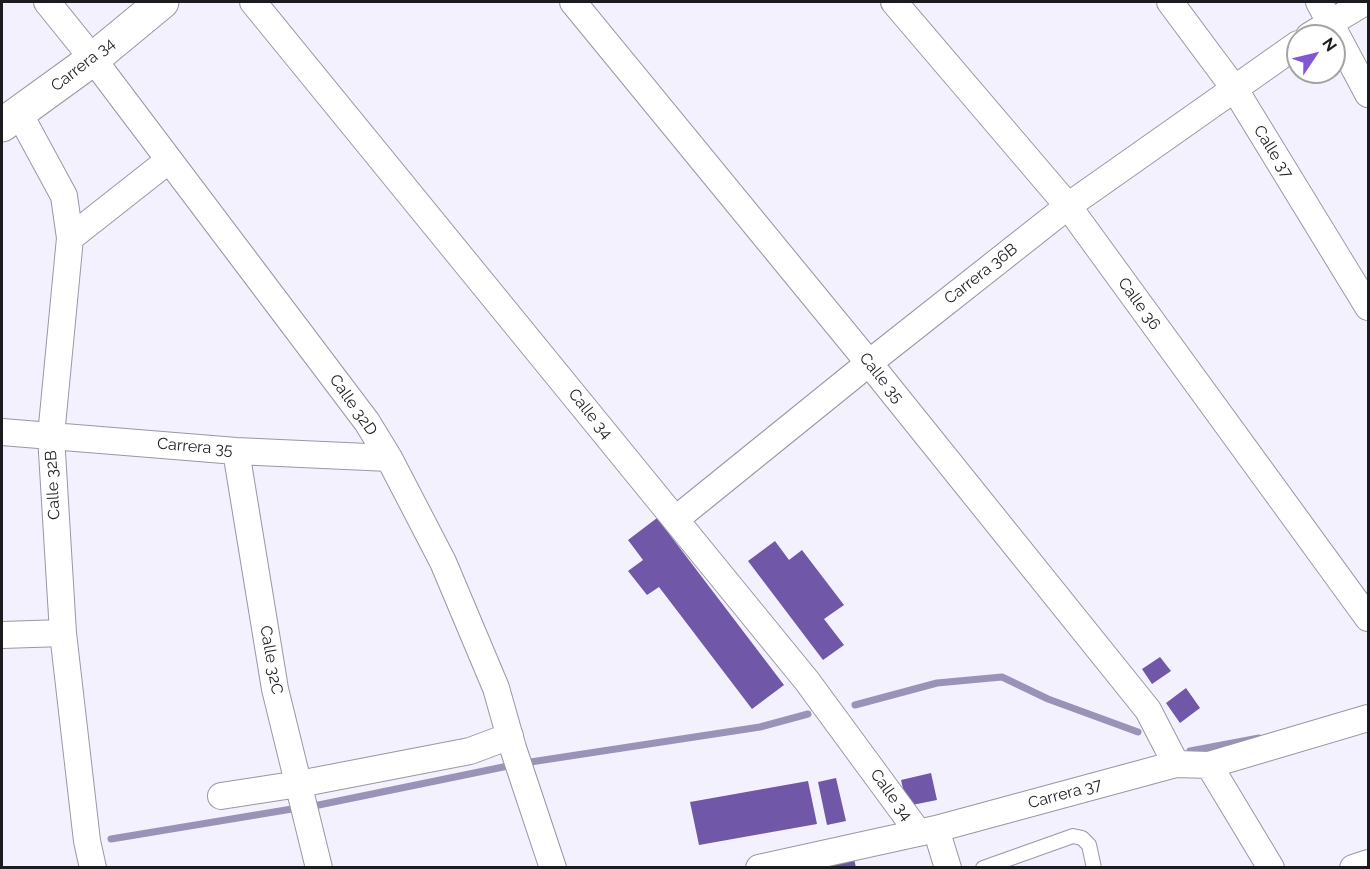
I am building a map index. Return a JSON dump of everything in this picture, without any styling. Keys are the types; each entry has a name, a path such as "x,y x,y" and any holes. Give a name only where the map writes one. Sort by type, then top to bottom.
{"street":[{"name":"Calle 32D","path":"47,2 93,59 367,422 443,562 496,688 553,867"},
{"name":"Carrera 34","path":"10,119 93,59 162,2"},
{"name":"Calle 34","path":"253,2 807,681 927,831 948,867"},
{"name":"Calle 35","path":"573,2 869,363 1148,710 1176,764"},
{"name":"Calle 36","path":"894,2 1068,206 1368,618"},
{"name":"Calle 37","path":"1170,2 1234,88 1368,307"},
{"path":"1317,24 1325,11 1365,2"},
{"path":"1325,11 1368,94"},
{"name":"Carrera 36B","path":"676,519 1068,206 1286,52"},
{"name":"Calle 32B","path":"10,119 64,196 70,238 51,436 63,633 87,841 93,867"},
{"path":"70,238 169,160"},
{"name":"Carrera 35","path":"2,432 236,451 388,458"},
{"name":"Calle 32C","path":"236,451 275,689 319,867"},
{"path":"2,635 63,633"},
{"name":"Carrera 37","path":"759,867 927,831 1176,764 1209,765 1368,718"},
{"path":"221,796 303,798 512,742"},
{"path":"1209,765 1271,867"},
{"path":"1353,867 1368,863"}],"lane":[{"path":"983,867 1073,836 1082,838 1089,845 1094,867"}],"building":[{"path":"657,518 784,685 752,709 659,587 647,595 628,571 643,560 628,540"},
{"path":"775,541 789,560 802,550 844,605 824,619 844,645 823,660 748,561"},
{"path":"1160,657 1171,671 1152,684 1142,669"},
{"path":"1186,688 1200,708 1180,723 1166,703"},
{"path":"931,773 937,800 907,806 901,780"},
{"path":"836,778 846,821 827,825 818,782"},
{"path":"808,781 817,824 699,845 690,802"},
{"path":"854,858 856,868 818,868"}],"waterway":[{"path":"855,705 937,683 1002,677 1048,699 1138,732"},
{"path":"524,763 760,727 808,714"},
{"path":"1190,751 1259,738"},
{"path":"309,807 513,765"},
{"path":"111,839 298,808"}]}
